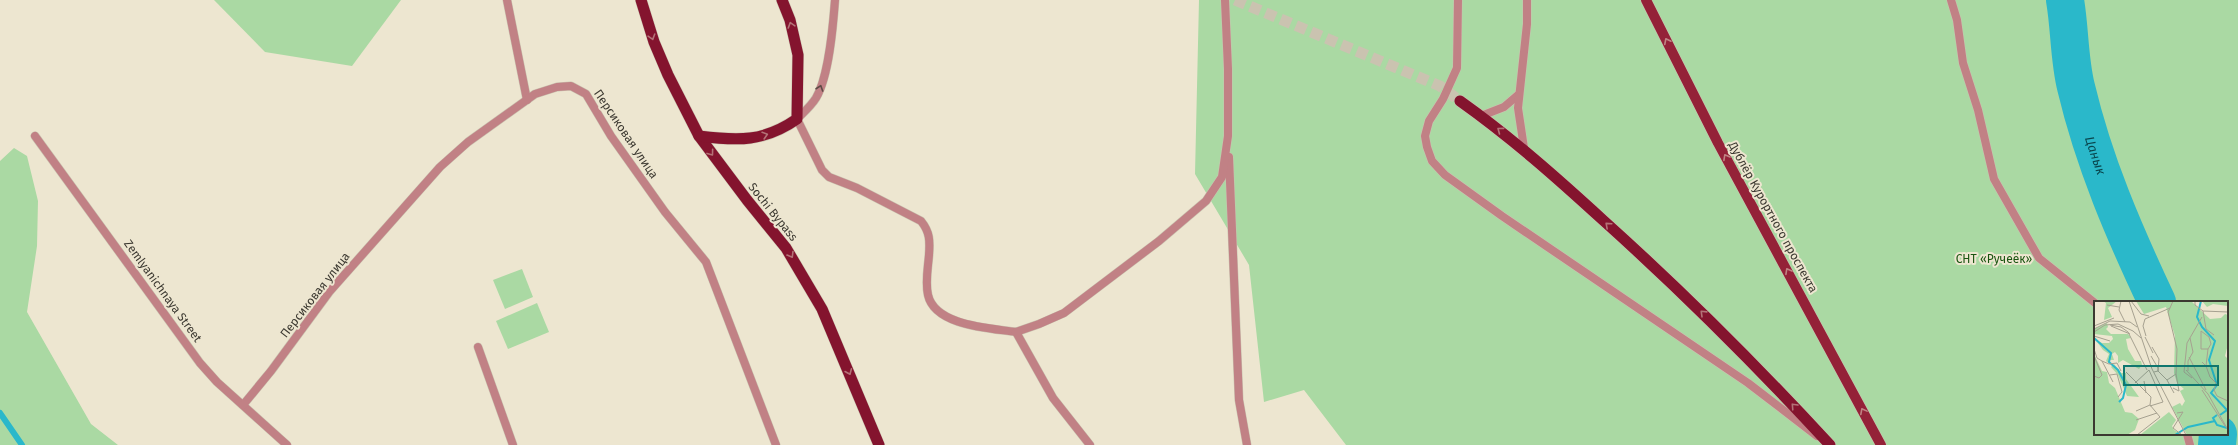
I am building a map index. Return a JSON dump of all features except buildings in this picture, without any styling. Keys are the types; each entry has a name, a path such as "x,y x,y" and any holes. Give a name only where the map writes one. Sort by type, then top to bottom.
{"highway":[{"name":"Sochi Bypass","path":"642,0 654,42 668,75 699,136 747,200 786,248 822,309 879,445"},
{"path":"699,136 733,140 751,139 783,129 797,119 798,55 790,20 782,0"},
{"path":"1460,101 1524,148 1663,274 1758,367 1830,445"}],"main road":[{"name":"Дублёр Курортного проспекта","path":"1646,0 1718,143 1807,305 1881,445"}],"street":[{"path":"507,0 528,100"},
{"path":"835,0 820,90 810,107 797,119 818,162 829,177 857,188 921,221 927,227 930,244 927,293 933,306 946,316 965,324 1016,332 1064,313 1159,241 1206,201 1222,177 1228,136"},
{"path":"1225,0 1228,70 1228,136 1237,316 1239,400 1247,445"},
{"path":"1458,0 1457,68 1443,99 1429,121 1425,136 1432,160 1445,175 1502,216 1748,384 1830,445"},
{"path":"1524,148 1518,114 1518,96 1526,31 1527,0"},
{"path":"1951,0 1957,20 1962,63 1978,110 1994,179 2039,258 2094,302"},
{"name":"Персиковая улица","path":"243,405 271,371 330,291 440,167 468,142 535,94 557,87 571,86 586,94 611,136 651,192 706,262 776,445"},
{"path":"1481,116 1504,107 1518,96"},
{"name":"Zemlyanichnaya Street","path":"35,136 200,363 287,445"},
{"path":"1016,332 1053,398 1090,445"},
{"path":"478,347 513,445"},
{"path":"2188,435 2190,445"}],"green space":[{"path":"214,0 401,0 352,66 265,52"},
{"name":"СНТ «Ручеёк»","path":"1199,0 2238,0 2238,445 1346,445 1304,390 1264,402 1249,265 1195,174"},
{"path":"14,148 27,156 38,201 37,246 27,312 91,424 118,445 0,445 0,161"},
{"path":"522,269 533,297 505,309 493,280"},
{"path":"537,303 549,332 508,349 496,321"}],"waterway":[{"name":"Цанык","path":"2065,0 2074,76 2083,115 2111,197 2157,301"},
{"path":"0,413 22,445"},
{"name":"Цанык","path":"2217,445 2218,435"}],"tunnel":[{"path":"1235,0 1440,86 1460,101"}]}
